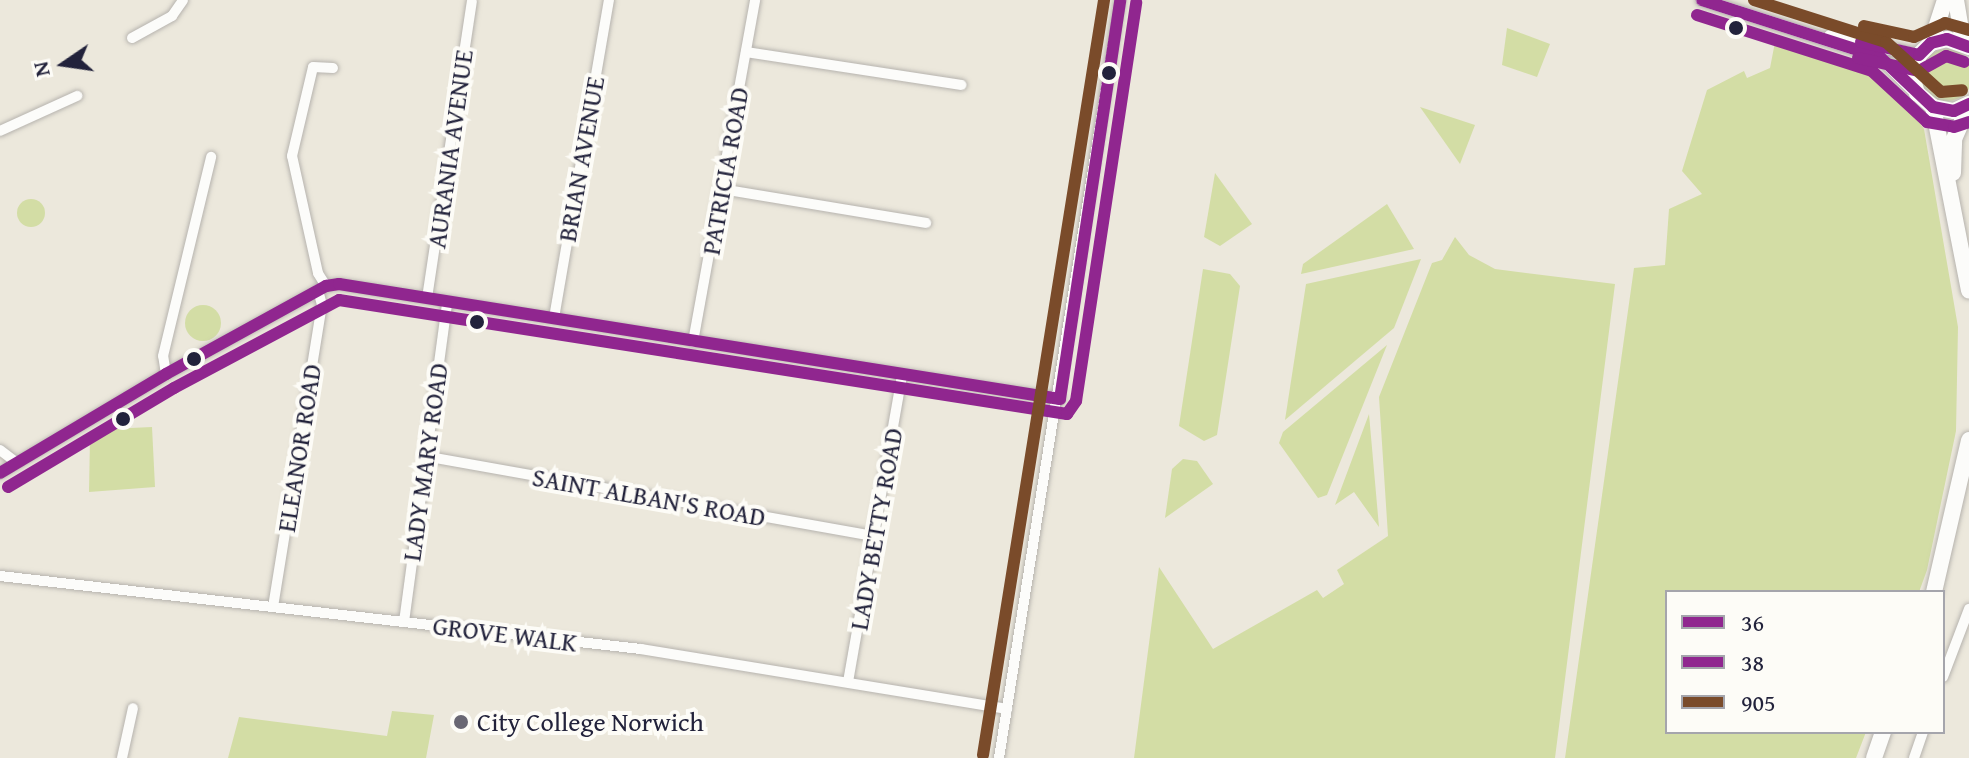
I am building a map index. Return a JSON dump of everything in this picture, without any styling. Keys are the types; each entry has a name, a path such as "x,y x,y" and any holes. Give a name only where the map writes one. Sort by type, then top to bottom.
{"highway":[{"path":"1945,0 1945,15 1925,49 1913,80 1917,93 1933,107 1954,111 1969,105"},
{"path":"1925,49 1966,44 1956,0"},
{"path":"1950,191 1954,139 1969,105"},
{"path":"1933,107 1969,291"},
{"path":"1934,590 1969,440"},
{"path":"1874,758 1882,734"}],"street":[{"path":"132,38 172,16 183,0"},
{"name":"BRIAN AVENUE","path":"554,318 609,0"},
{"name":"PATRICIA ROAD","path":"693,342 755,0"},
{"path":"999,758 1060,399 1120,0"},
{"path":"1702,0 1880,57 1917,93"},
{"name":"AURANIA AVENUE","path":"427,298 472,1"},
{"path":"1819,35 1925,49"},
{"path":"746,52 961,85"},
{"name":"ELEANOR ROAD","path":"273,607 322,305 322,288 292,156 308,64 333,68"},
{"path":"0,131 77,96"},
{"path":"166,374 163,356 211,157"},
{"path":"721,189 926,223"},
{"path":"0,473 166,374 322,288 427,298 1060,399"},
{"name":"LADY MARY ROAD","path":"404,622 447,302"},
{"name":"LADY BETTY ROAD","path":"848,682 902,375"},
{"path":"0,450 17,463"},
{"name":"SAINT ALBAN'S ROAD","path":"424,456 874,536"},
{"name":"GROVE WALK","path":"0,576 641,649 1007,709"},
{"path":"1945,672 1969,609"},
{"path":"122,758 133,708"},
{"path":"1914,758 1922,734"}],"green space":[{"path":"1507,28 1550,44 1537,77 1502,65"},
{"path":"1776,37 1890,79 1924,129 1958,327 1956,431 1927,570 1920,590 1665,590 1665,734 1865,734 1856,758 1565,758 1634,268 1665,265 1669,209 1702,194 1682,171 1707,90 1744,71 1747,78 1770,68"},
{"path":"1947,49 1966,56 1970,63 1970,87 1966,94 1947,101 1928,94 1921,75 1928,56"},
{"path":"1420,107 1475,125 1460,164"},
{"path":"1215,173 1252,224 1220,246 1204,237"},
{"path":"31,199 41,203 45,213 41,223 31,227 21,223 17,213 21,203"},
{"path":"1387,204 1414,249 1301,274 1303,264"},
{"path":"1455,237 1469,255 1495,269 1615,284 1555,758 1134,758 1159,567 1213,649 1317,590 1323,598 1344,584 1337,570 1388,536 1379,397 1432,263 1442,260"},
{"path":"1421,259 1394,328 1285,420 1306,284"},
{"path":"1203,269 1230,274 1240,286 1217,435 1204,441 1179,426"},
{"path":"203,305 216,310 221,323 216,336 203,341 190,336 185,323 190,310"},
{"path":"1387,345 1327,495 1318,498 1279,443 1283,432"},
{"path":"1369,414 1379,527 1354,492 1335,505"},
{"path":"152,427 155,487 89,492 90,438 109,429"},
{"path":"1183,459 1197,461 1213,484 1165,518 1172,469"},
{"path":"392,711 434,715 426,758 228,758 239,717 387,736"}],"transit line":[{"name":"905","path":"983,755 1104,0"},
{"name":"36","path":"0,473 166,374 326,286 339,284 1060,399 1120,0"},
{"name":"36","path":"1702,0 1880,57 1933,107 1954,111 1969,104"},
{"name":"905","path":"1754,0 1886,42 1941,92 1962,90"},
{"name":"38","path":"8,487 174,388 339,300 1067,414 1076,401 1136,2"},
{"name":"38","path":"1697,15 1872,71 1927,122 1954,127 1969,122"},
{"name":"905","path":"1864,26 1914,37 1945,23 1969,30"},
{"name":"36","path":"1861,42 1919,55 1931,43 1947,39 1969,47"},
{"name":"38","path":"1858,58 1919,71 1946,56 1964,62"}],"place":[{"name":"City College Norwich","path":"461,722"}]}
